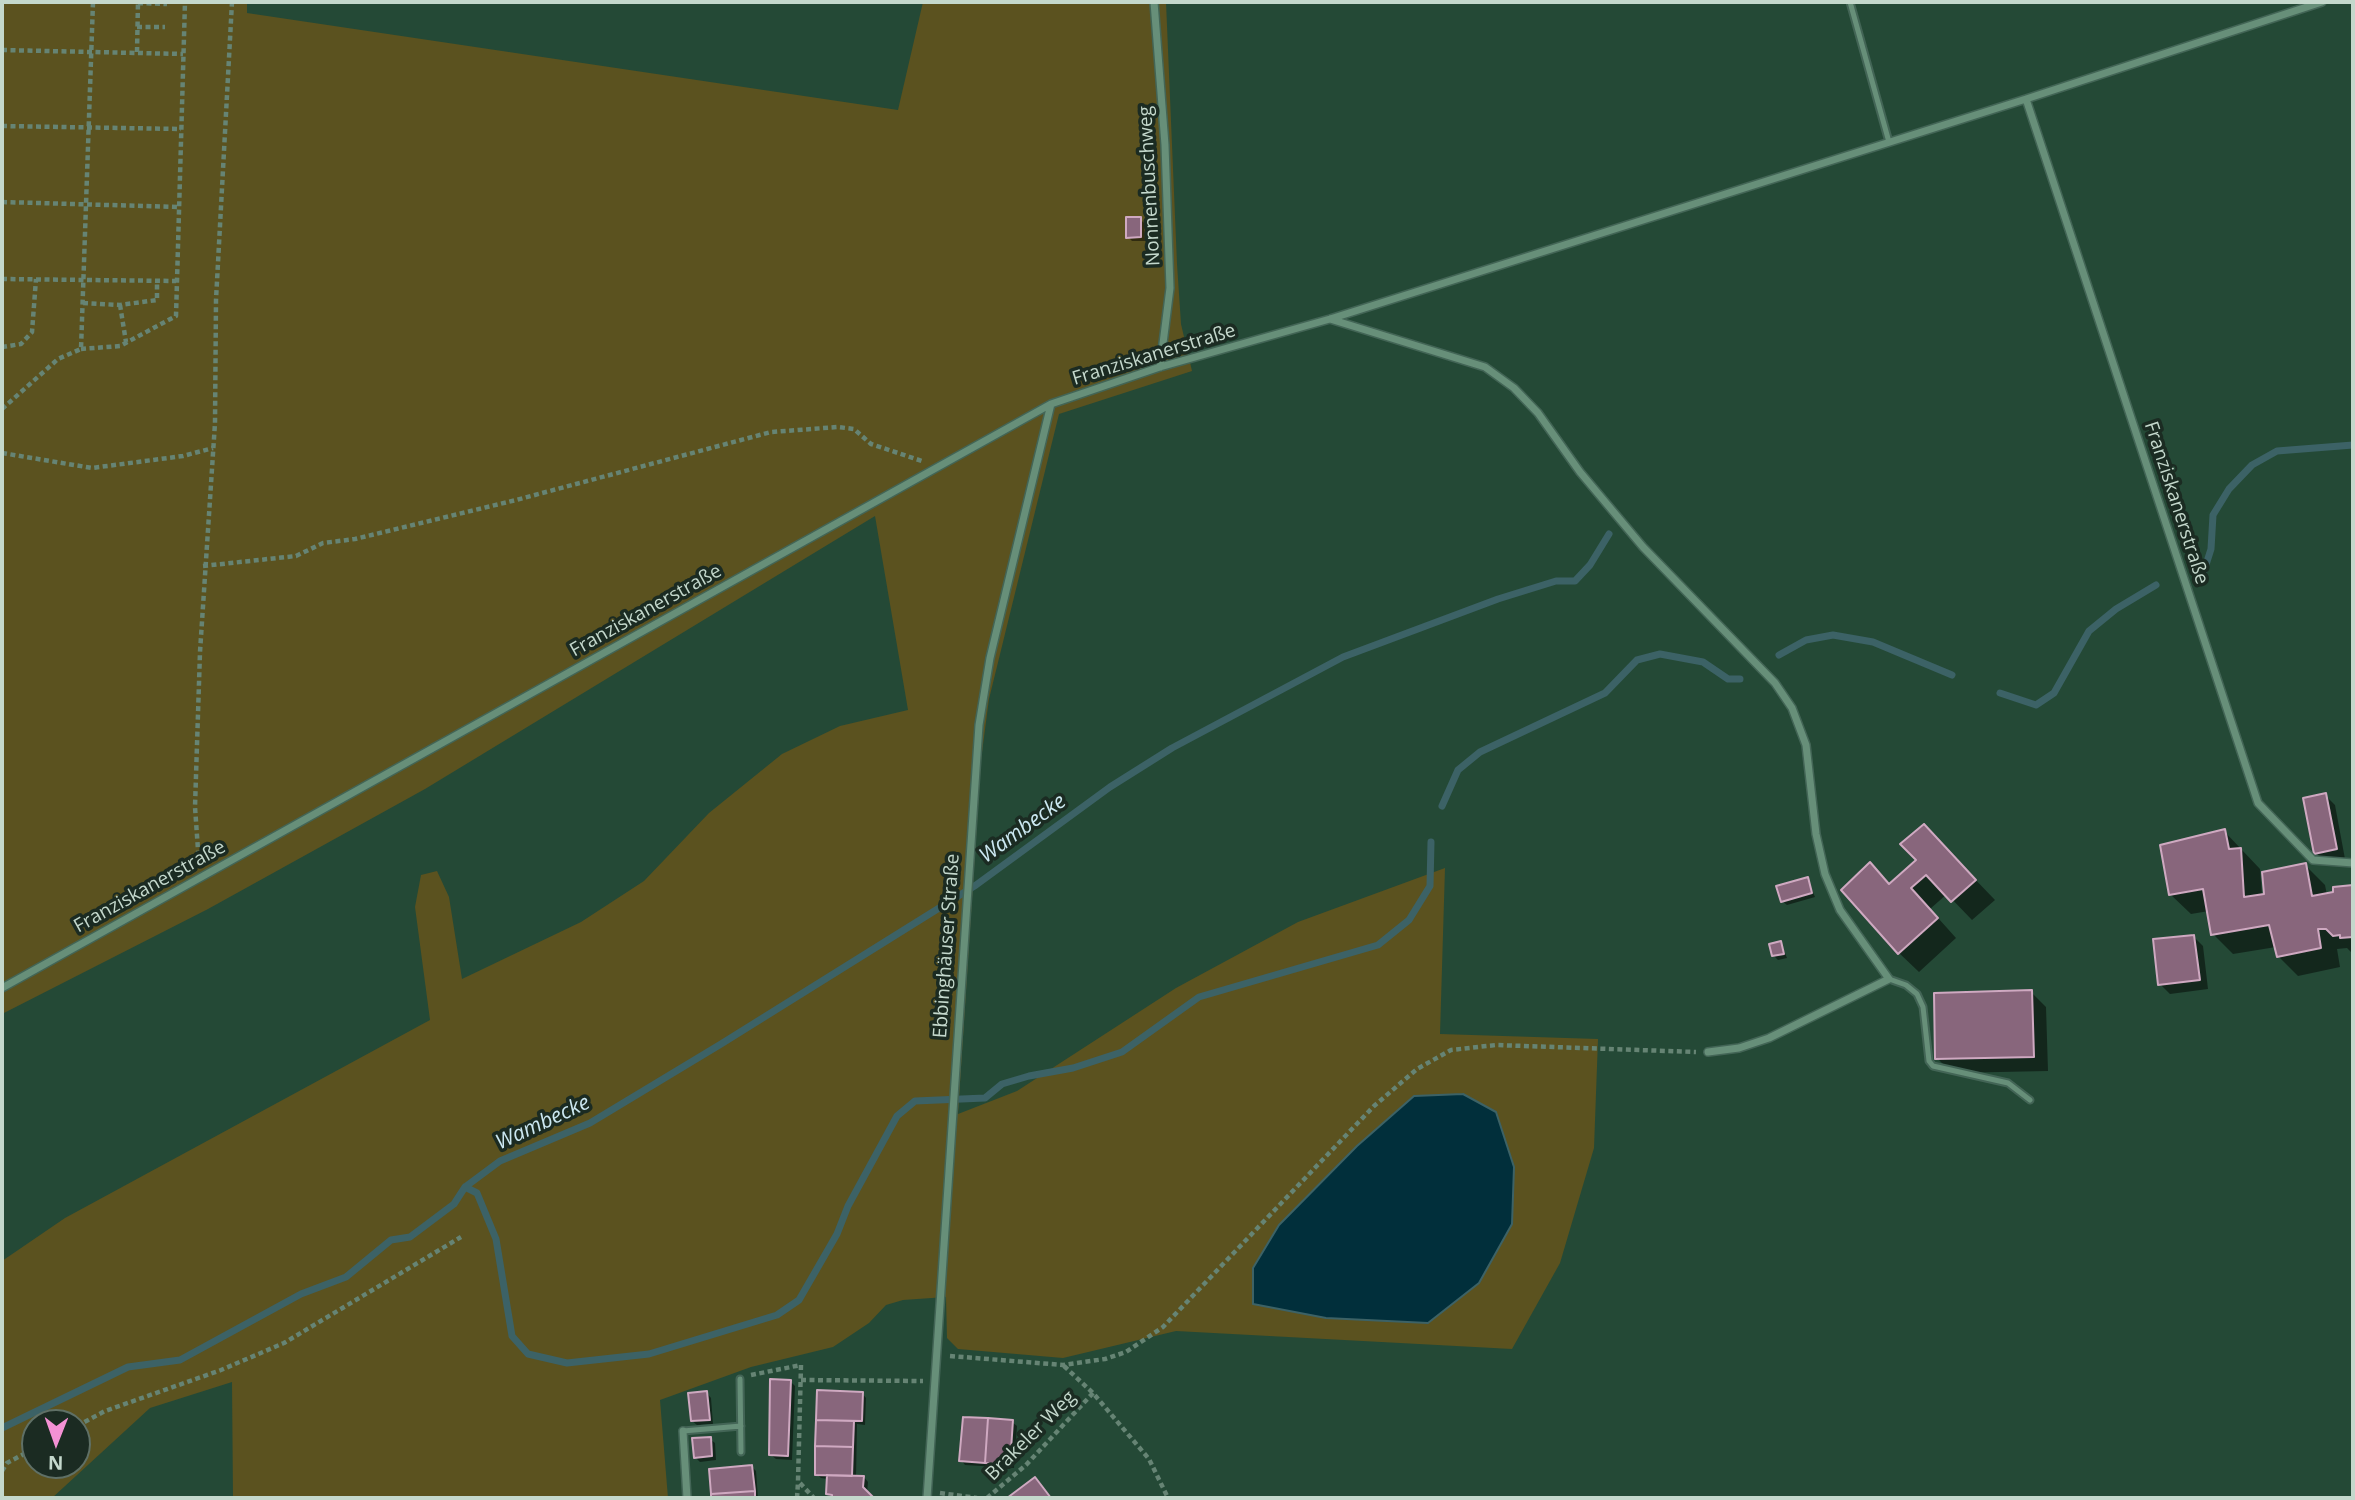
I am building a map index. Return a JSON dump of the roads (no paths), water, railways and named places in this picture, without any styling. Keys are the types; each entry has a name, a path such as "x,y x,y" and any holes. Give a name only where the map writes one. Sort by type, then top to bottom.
{"street":[{"name":"Nonnenbuschweg","path":"1154,2 1165,145 1170,288 1160,368"},
{"name":"Franziskanerstraße","path":"2,988 1051,404 1160,368 1330,319 2026,99 2322,2"},
{"name":"Franziskanerstraße","path":"2026,99 2258,803 2313,860 2353,863"},
{"path":"1330,319 1485,367 1514,388 1538,413 1580,472 1643,547 1775,683 1792,708 1806,745 1816,834 1825,874 1840,910 1889,979 1769,1038 1739,1048 1708,1052"},
{"name":"Ebbinghäuser Straße","path":"928,1495 933,1381 937,1356 952,1099 979,725 990,658 1051,404"},
{"path":"682,1431 687,1498"}],"lane":[{"path":"1850,2 1889,142"},
{"path":"1889,979 1906,985 1917,994 1923,1007 1929,1061 1933,1066 2008,1083 2030,1100"},
{"path":"740,1379 741,1452"},
{"path":"682,1431 741,1426"}],"water":[{"path":"1463,1094 1496,1112 1514,1167 1512,1224 1479,1283 1428,1323 1326,1318 1253,1304 1253,1268 1279,1225 1357,1146 1414,1096"}],"waterway":[{"name":"Wambecke","path":"2204,571 2211,549 2213,515 2229,489 2252,465 2277,451 2353,445"},
{"name":"Wambecke","path":"2,1428 128,1367 180,1360 301,1294 346,1277 391,1240 410,1237 454,1204 465,1187 500,1161 590,1123 721,1044 976,885 1110,787 1172,748 1343,657 1498,599 1556,581 1575,581 1590,565 1609,534"},
{"name":"Wambecke","path":"2000,693 2036,705 2054,693 2089,631 2116,609 2156,585"},
{"name":"Wambecke","path":"1779,655 1806,640 1833,635 1873,642 1952,675"},
{"name":"Wambecke","path":"1442,806 1458,770 1480,752 1605,693 1637,660 1660,654 1703,662 1728,679 1740,679"},
{"name":"Wambecke","path":"465,1187 477,1193 496,1239 512,1336 528,1354 567,1363 649,1354 777,1315 799,1300 837,1234 848,1206 897,1116 915,1101 985,1098 1002,1084 1073,1068 1122,1052 1199,997 1378,945 1409,920 1430,886 1431,842"}]}
